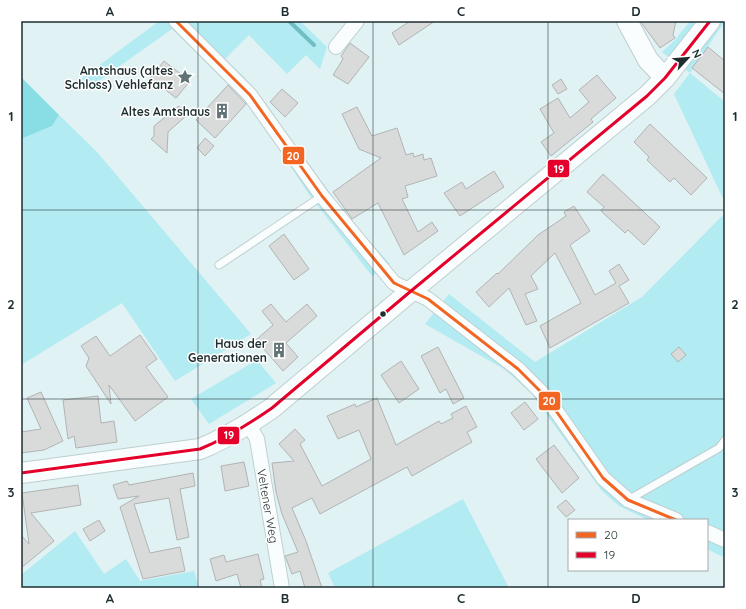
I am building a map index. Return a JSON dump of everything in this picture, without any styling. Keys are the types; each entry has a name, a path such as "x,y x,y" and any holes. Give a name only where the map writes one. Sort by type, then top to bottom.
{"main road":[{"path":"627,21 648,60 665,78"},
{"path":"21,473 200,449 222,440 249,425 272,408 410,291 647,96 665,78 710,21"}],"street":[{"path":"176,21 250,95 322,196 394,283 428,299 518,369 547,398 603,478 628,500 674,519"},
{"path":"336,47 357,21"},
{"name":"Veltener Weg","path":"249,425 257,439 282,588"},
{"path":"708,532 725,540"}],"lane":[{"path":"219,265 322,196"},
{"path":"628,500 719,448 725,440"}],"shaded area":[{"path":"159,21 300,21 327,47 320,69 306,55 287,74 249,35 225,59 245,78 350,220 390,264 372,276 308,193 248,101 172,29 86,90 78,81"},
{"path":"690,21 725,21 690,73 662,52 675,40"},
{"path":"690,73 725,102 725,203 674,94"},
{"path":"21,77 59,115 52,126 21,139"},
{"path":"59,115 97,152 251,334 175,381 122,303 21,365 21,139 52,126"},
{"path":"725,213 725,558 708,550 708,519 646,519 619,506 602,491 531,393 504,369 425,324 449,294 535,362 642,297"},
{"path":"257,360 276,383 209,424 191,399"},
{"path":"463,499 509,588 335,588 328,573"},
{"path":"75,531 104,574 126,559 140,581 194,571 199,588 21,588 21,575"}],"building":[{"path":"410,21 435,21 399,45 392,33"},
{"path":"640,21 676,21 673,35 675,38 660,48"},
{"path":"350,43 369,57 348,84 333,75 343,59 341,56"},
{"path":"708,47 725,61 725,94 692,68"},
{"path":"164,61 190,81 176,98 150,78"},
{"path":"597,75 616,98 591,119 593,122 551,156 541,142 554,133 540,109 558,98 570,118 589,102 579,90"},
{"path":"561,79 567,89 558,94 552,85"},
{"name":"Altes Amtshaus","path":"228,85 246,104 215,138 196,120"},
{"path":"282,89 298,103 285,117 270,102"},
{"path":"179,106 187,115 168,132 167,153 151,139 154,136 154,126"},
{"path":"357,107 372,136 397,128 406,155 413,153 414,157 423,154 424,160 431,158 437,176 405,186 408,197 402,199 418,232 432,222 438,231 404,255 378,203 352,219 333,192 381,158 359,149 342,114"},
{"path":"650,124 707,178 691,195 674,178 670,182 647,160 649,157 634,142"},
{"path":"205,138 214,146 205,156 197,148"},
{"path":"494,171 504,187 460,216 444,193 462,182 466,189"},
{"path":"603,174 660,227 644,245 628,230 625,233 601,211 604,207 587,192"},
{"path":"574,206 590,231 570,245 595,295 616,283 609,271 619,264 629,280 619,286 629,303 550,348 540,326 581,303 555,253 531,276 538,289 525,294 537,321 526,325 509,288 489,307 476,292 497,273 498,274 538,235 566,216 564,212"},
{"path":"284,234 309,269 294,280 269,246"},
{"path":"271,304 286,322 307,304 317,316 286,343 298,357 283,371 256,340 273,325 262,311"},
{"path":"140,335 157,359 146,367 168,397 135,421 109,385 111,404 86,366 89,358 81,346 96,336 110,356"},
{"path":"438,347 464,398 453,404 446,389 440,393 421,356"},
{"path":"679,347 686,355 678,362 671,354"},
{"path":"401,361 419,389 399,403 381,375"},
{"path":"41,392 63,441 44,450 21,453 21,432 41,429 27,398"},
{"path":"98,396 101,423 114,421 117,442 76,448 74,436 68,439 63,400"},
{"path":"377,398 396,445 439,421 441,424 453,418 451,414 466,406 477,427 467,432 472,442 412,476 407,467 320,514 312,498 292,508 306,541 322,588 305,588 300,571 292,574 285,556 298,552 282,514 276,492 272,463 294,461 279,444 295,429 305,440 300,444 322,486 371,459 359,430 338,439 327,416 355,404 356,407"},
{"path":"525,402 538,419 524,430 511,413"},
{"path":"554,445 579,478 562,493 536,459"},
{"path":"244,462 249,486 225,491 221,466"},
{"path":"193,473 195,486 180,489 189,537 177,540 169,498 134,504 150,553 180,547 185,571 143,579 120,507 139,496 118,499 113,485 127,481 129,485"},
{"path":"78,485 81,505 31,513 54,541 21,568 21,535 29,544 22,493"},
{"path":"566,500 575,510 566,517 557,507"},
{"path":"99,520 105,531 90,541 83,529"},
{"path":"258,554 264,579 260,580 262,588 241,588 237,574 216,581 210,559 224,555 226,562"}],"waterway":[{"path":"289,21 314,45"}],"transit line":[{"name":"20","path":"176,21 250,95 322,196 394,283 428,299 518,369 547,398 603,478 628,500 674,519"},
{"name":"19","path":"21,473 200,449 255,420 272,408 647,96 665,78 710,21"}],"place":[{"name":"Amtshaus (altes Schloss) Vehlefanz","path":"185,77"},
{"name":"Altes Amtshaus","path":"222,111"},
{"name":"Haus der Generationen","path":"279,350"}]}
